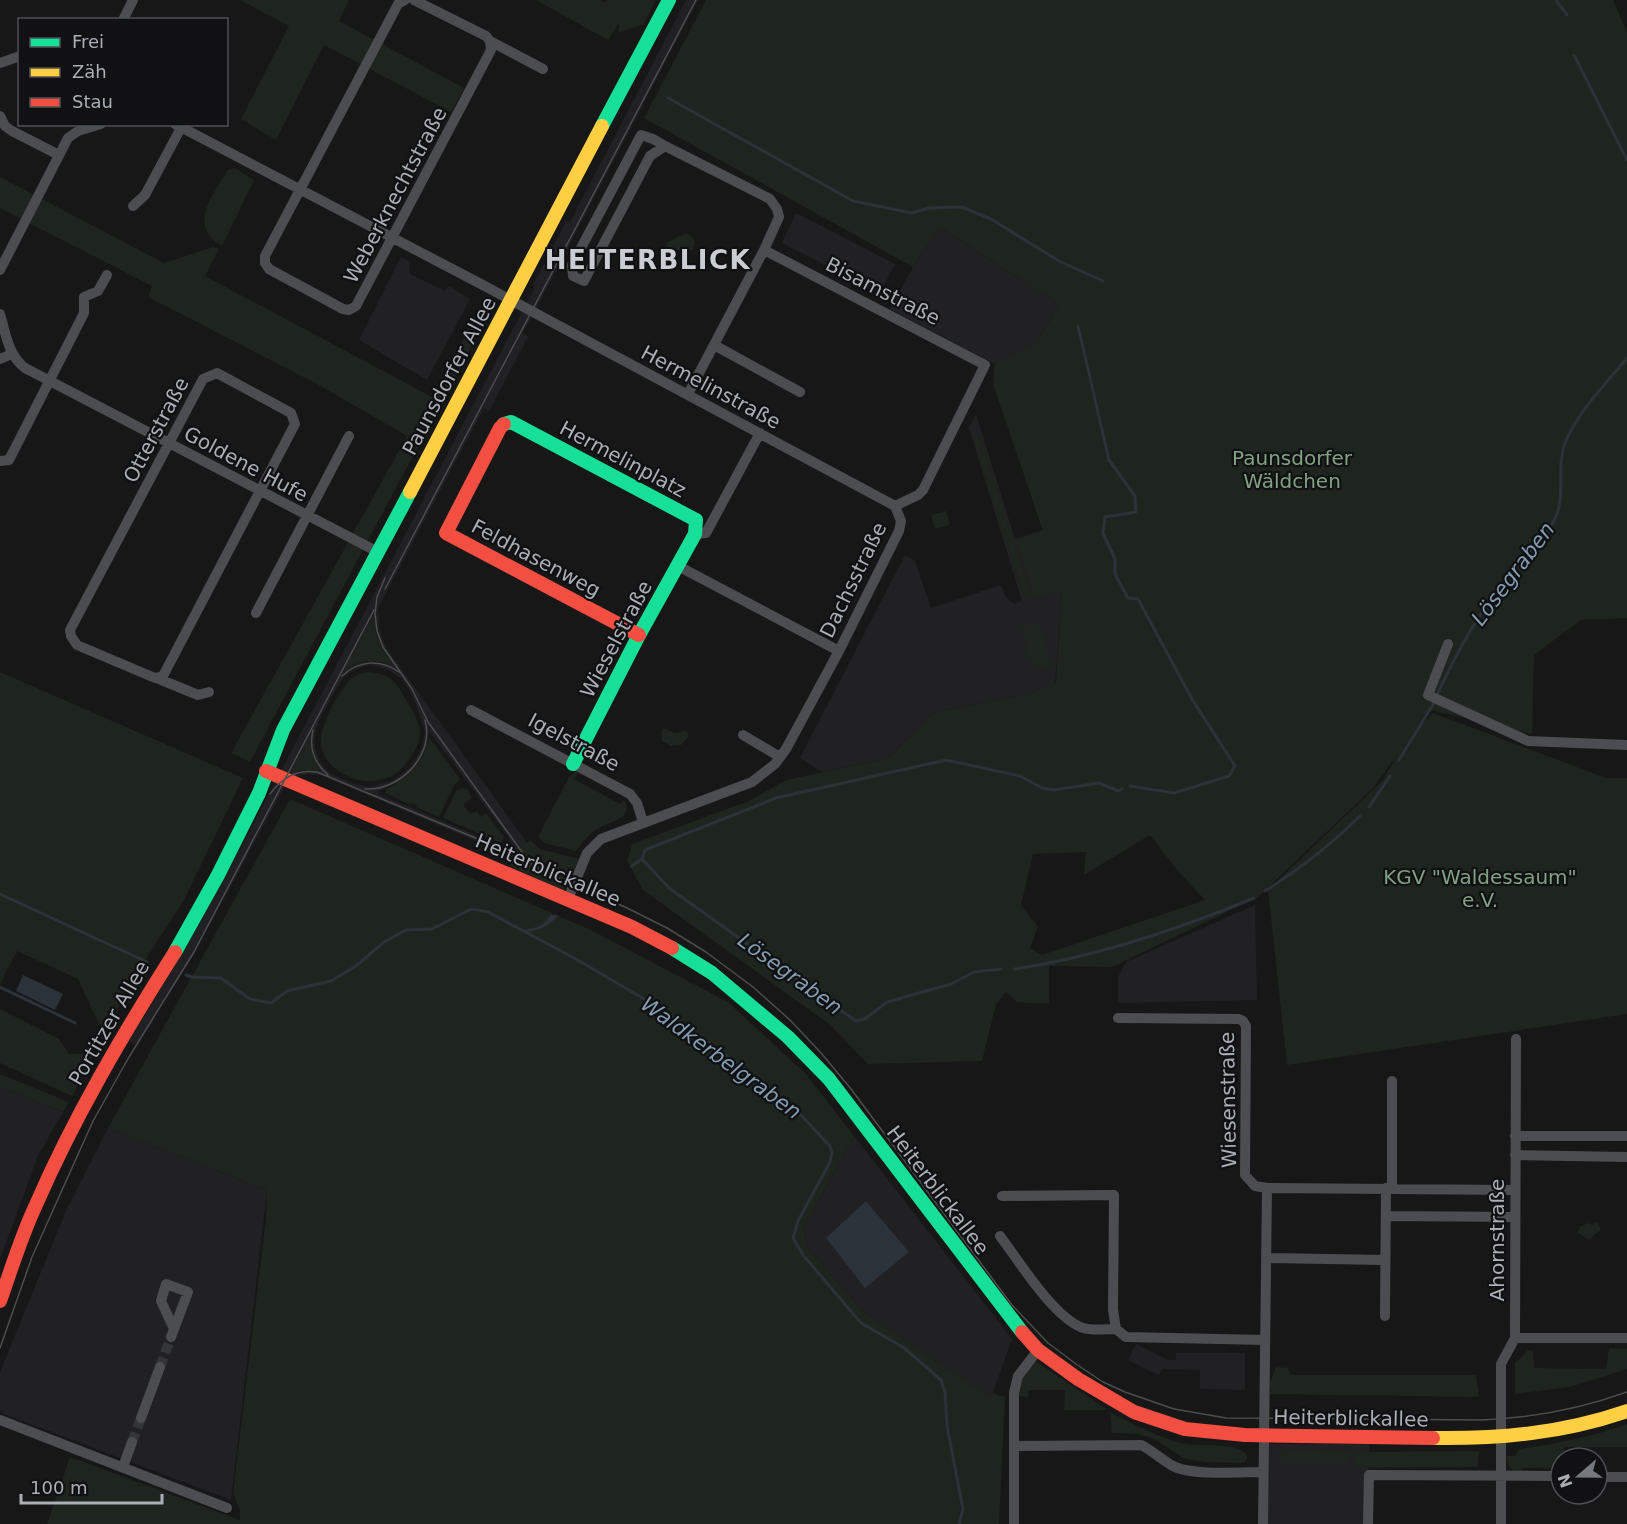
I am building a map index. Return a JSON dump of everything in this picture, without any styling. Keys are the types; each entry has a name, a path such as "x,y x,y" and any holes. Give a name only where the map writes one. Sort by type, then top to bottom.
{"main road":[{"name":"Paunsdorfer Allee","path":"266,771 283,729 669,0"},
{"name":"Hermelinplatz","path":"505,423 511,422 696,520 695,534"},
{"name":"Feldhasenweg","path":"505,423 500,428 446,533 639,635"},
{"name":"Wieselstraße","path":"573,764 639,635 695,534"},
{"name":"Heiterblickallee","path":"266,771 632,927 671,947 712,973 788,1037 829,1079 1009,1317 1038,1350 1094,1389 1134,1412 1185,1429 1216,1433 1264,1436 1472,1439 1563,1431 1600,1422 1627,1411"},
{"name":"Portitzer Allee","path":"0,1301 34,1208 80,1112 117,1044 185,935 218,875 259,793 266,771"}],"street":[{"path":"124,18 133,0"},
{"name":"Weberknechtstraße","path":"405,0 398,4 373,49 265,256 265,264 269,269 343,309 349,310 356,306 393,240 491,50 490,41"},
{"path":"414,0 486,36 490,41 543,69"},
{"path":"0,63 18,57"},
{"path":"0,116 5,126 12,131 59,155"},
{"path":"1,264 59,155 73,134 95,126"},
{"path":"132,206 145,195 180,126 511,301"},
{"path":"665,146 650,156 584,281 573,276 572,265 641,135 653,139 770,199 779,217 688,394"},
{"name":"Bisamstraße","path":"764,250 985,365"},
{"path":"0,461 9,460 50,381 84,313 84,297 98,291 107,275"},
{"name":"Hermelinstraße","path":"511,301 895,506"},
{"path":"0,314 12,354 0,358"},
{"path":"714,345 800,392"},
{"name":"Goldene Hufe","path":"12,354 25,368 378,552"},
{"name":"Dachsstraße","path":"568,899 587,853 605,836 752,782 780,757 839,651 899,531 901,521 895,506 918,495 923,490 985,365"},
{"name":"Otterstraße","path":"159,679 163,676 293,428 294,421 291,413 217,373 203,379 70,630 77,645 159,679 198,695 209,692"},
{"path":"695,534 706,533 760,433"},
{"path":"256,613 349,436"},
{"path":"678,566 839,651"},
{"path":"1448,644 1428,695 1528,741 1627,745"},
{"name":"Igelstraße","path":"471,710 630,794 637,803 643,822"},
{"path":"743,735 780,757"},
{"name":"Wiesenstraße","path":"1118,1018 1243,1021 1246,1036 1245,1175 1255,1186 1267,1188"},
{"name":"Ahornstraße","path":"1501,1524 1501,1364 1515,1338 1516,1039"},
{"path":"1385,1316 1386,1216 1392,1081"},
{"path":"1515,1136 1627,1136"},
{"path":"1515,1155 1627,1157"},
{"path":"1263,1524 1267,1188 1515,1190"},
{"path":"1002,1196 1114,1195 1113,1310 1116,1329"},
{"path":"1386,1216 1515,1217"},
{"name":"Heiterblickallee","path":"1000,1236 1044,1294 1073,1323 1090,1329 1116,1329 1126,1337 1265,1340"},
{"path":"1266,1258 1385,1260"},
{"path":"1515,1338 1627,1338"},
{"path":"1014,1524 1014,1393 1018,1376 1038,1350"},
{"path":"141,1419 160,1367"},
{"path":"0,1420 227,1508"},
{"path":"123,1467 132,1442"},
{"path":"1014,1446 1142,1445 1174,1467 1193,1472 1263,1472"},
{"path":"1368,1524 1369,1475 1549,1476"},
{"path":"1609,1477 1627,1477"}],"shaded area":[{"path":"686,0 698,0 523,333 528,337 489,411 484,408 378,608 379,628 387,649 531,848 570,875 590,883 586,893 536,872 526,862 323,776 309,774 296,776 288,780 195,952 137,1046 129,1041 179,959 230,868 535,287 533,285 566,221 570,222","holes":["373,619 378,641 392,665 370,661 347,668","369,665 387,669 403,680 412,694 425,731 422,747 411,766 392,781 369,787 351,783 328,772 319,760 314,742 321,716 342,679 353,670","429,731 509,838 516,852 378,794 379,791 403,780 417,766 427,747","310,740 313,757 319,770 297,771"]},
{"path":"796,213 895,264 880,293 782,243"},
{"path":"940,227 1059,304 1037,343 995,364 890,309 913,267"},
{"path":"401,257 409,262 410,274 445,291 449,286 470,299 427,380 359,340"},
{"path":"976,414 1015,539 1043,530 1062,590 1055,684 1027,694 932,713 888,758 822,772 800,758 905,555 915,561 931,608 1001,585 1005,596 1014,604 1022,601 969,428"},
{"path":"1255,905 1257,1000 1118,1003 1118,977 1126,962"},
{"path":"23,975 63,994 55,1010 16,991"},
{"path":"0,1087 63,1112 38,1156 0,1259"},
{"path":"108,1128 267,1190 231,1500 4,1414 0,1409 0,1372 66,1211"},
{"path":"854,1136 1012,1339 991,1398 867,1315 807,1247 804,1228"},
{"path":"866,1201 909,1252 865,1288 826,1238"},
{"path":"1136,1344 1168,1360 1176,1360 1176,1353 1245,1353 1245,1390 1200,1389 1200,1370 1163,1369 1158,1375 1128,1360"},
{"path":"1264,1444 1369,1444 1368,1524 1264,1524"}],"green space":[{"path":"240,0 349,0 339,21 464,88 451,112 324,45 276,140 241,119 289,26"},
{"path":"536,0 600,0 605,3 607,0 656,0 644,24 618,33 619,23 608,40"},
{"name":"Paunsdorfer Wäldchen","path":"706,0 1613,0 1627,32 1627,618 1581,620 1534,655 1532,734 1431,710 1413,734 1433,713 1606,778 1627,778 1627,1014 1287,1065 1268,890 1382,781 1398,754 1373,788 1258,897 1112,967 1049,966 1049,1004 1017,1002 1006,992 996,1004 982,1061 868,1064 829,1024 643,890 627,861 632,844 749,801 786,780 888,758 932,713 1027,694 1055,684 1062,590 1034,599 1016,541 1043,531 993,384 995,364 1037,343 1059,304 940,227 913,267 644,118","holes":["1150,835 1177,870 1205,900 1042,955 1030,948 1038,926 1021,905 1033,854 1086,852 1084,875"]},
{"path":"234,168 254,180 222,246 211,238 204,220 210,199 228,170"},
{"path":"0,177 164,263 213,247 219,249 205,276 432,397 477,314 481,314 486,319 250,762 231,753 407,436 317,384 148,297 152,286 0,208"},
{"path":"684,234 694,239 695,244 692,250 674,250 666,247 668,242"},
{"path":"980,436 1031,597 1025,599 973,438"},
{"path":"946,511 950,525 935,529 931,515"},
{"path":"373,618 378,641 393,666 369,661 357,663 346,669"},
{"path":"1039,622 1053,666 1035,671 1030,658 1026,658 1024,650 1027,649 1021,628"},
{"path":"0,672 243,778 183,902 142,965 107,1029 99,1024 78,979 17,951 0,984"},
{"path":"369,672 386,676 398,686 416,717 420,733 419,741 409,761 395,774 378,781 359,780 340,772 329,763 321,748 322,732 342,690 354,677"},
{"path":"663,728 675,733 686,731 688,737 681,745 671,746 662,741"},
{"path":"429,737 460,779 453,787 439,817 416,807 417,805 411,803 410,805 385,793 386,789 414,769 424,754"},
{"path":"310,739 313,757 319,770 297,771 293,769"},
{"path":"578,772 574,779 620,804 624,800 627,808 623,816 593,832 576,851 544,843 538,837 569,777"},
{"path":"462,788 467,789 472,798 463,804 470,814 477,811 481,817 486,813 504,837 501,843 443,818 456,791"},
{"path":"290,799 591,930 728,1002 806,1074 854,1136 804,1228 807,1247 867,1315 990,1397 992,1393 1005,1397 999,1524 47,1524 70,1457 240,1520 240,1511 233,1493 266,1218 267,1190 108,1128"},
{"path":"530,840 540,849 579,859 564,890 561,891 510,866 516,850"},
{"path":"0,1009 59,1039 69,1054 94,1054 72,1096 0,1063"},
{"path":"0,1074 69,1102 63,1112 0,1087"},
{"path":"1597,1222 1601,1229 1589,1240 1577,1232 1581,1226"},
{"path":"1609,1348 1627,1349 1627,1369 1570,1387 1515,1394 1515,1363 1528,1350 1533,1351 1534,1368 1606,1369"},
{"path":"1034,1360 1108,1410 1064,1410 1065,1390 1029,1390 1028,1397 1017,1396 1020,1377"},
{"path":"1276,1367 1288,1368 1291,1375 1476,1375 1479,1397 1269,1394 1271,1391 1269,1385"},
{"path":"1110,1412 1148,1431 1179,1442 1237,1448 1247,1455 1247,1459 1244,1463 1205,1462 1183,1458 1157,1440 1139,1434 1112,1433"},
{"path":"1627,1424 1627,1447 1549,1446 1549,1468 1522,1468 1521,1473 1512,1470 1509,1466 1507,1456 1516,1456 1518,1449 1601,1433"},
{"path":"1282,1450 1353,1452 1345,1464 1278,1463"},
{"path":"1479,1451 1478,1467 1352,1467 1355,1455 1361,1452"}],"waterway":[{"name":"Lösegraben","path":"1556,0 1567,15"},
{"name":"Lösegraben","path":"1574,55 1627,160"},
{"path":"668,98 853,201 912,213 929,208 962,207 991,219 1059,261 1103,281"},
{"path":"1078,326 1109,460 1135,496 1136,512 1105,517 1103,533 1115,559 1115,574 1128,598 1138,599 1193,701 1235,766 1229,776 1174,793 1130,786"},
{"name":"Lösegraben","path":"1437,695 1459,650 1485,607 1552,524 1557,515 1561,495 1561,463 1565,443 1585,409 1627,358"},
{"name":"Lösegraben","path":"1399,760 1434,703"},
{"path":"642,859 645,850 776,798 946,760 1020,776 1042,788 1054,790 1099,783 1118,791 1122,789"},
{"name":"Lösegraben","path":"1369,807 1390,776"},
{"name":"Lösegraben","path":"1265,891 1315,856 1360,816"},
{"name":"Lösegraben","path":"632,866 642,859 669,888 856,1021 865,1019 887,1002 951,984 974,972 1001,969"},
{"name":"Lösegraben","path":"0,894 147,962"},
{"name":"Lösegraben","path":"1014,969 1044,964 1136,941 1254,898"},
{"name":"Waldkerbelgraben","path":"186,975 221,978 250,999 271,1003 287,991 331,981 356,966 384,942 406,930 432,929 471,909 488,912 576,959 666,1012 749,1072 796,1110 830,1146 832,1153 830,1162 798,1221 793,1238 803,1255 861,1323 903,1347 941,1380 945,1392 947,1426 963,1509 959,1524"},
{"name":"Lösegraben","path":"544,925 552,916"},
{"name":"Lösegraben","path":"525,931 542,926 556,916"},
{"path":"0,987 75,1023"}],"tunnel":[{"path":"160,1367 171,1337"},
{"path":"132,1442 141,1418"}],"tram line":[{"path":"385,589 696,0"},
{"path":"385,578 377,597 375,613 377,631 383,647 412,689 428,722 530,863 543,872 625,907 667,928 706,952 753,987 790,1020 851,1089 1012,1305 1048,1343 1103,1382 1174,1409 1226,1418 1501,1419 1574,1408 1627,1392"},
{"path":"0,1348 32,1257 93,1121 129,1057 194,952 374,610"},
{"path":"342,676 355,667 370,663 384,665 399,672"},
{"path":"365,789 391,784 412,768 420,758 425,746 427,733 425,720"},
{"path":"313,730 314,754 319,765 328,775"},
{"path":"270,794 279,783 296,773 317,772 526,859"}],"traffic: fast":[{"path":"602,126 669,0"},
{"path":"504,424 511,422 696,520 695,534 639,635 573,764"},
{"path":"175,952 218,875 259,793 283,730 410,492"},
{"path":"672,948 712,973 788,1037 829,1079 1022,1332"}],"traffic: slow":[{"path":"410,492 602,126"},
{"path":"1433,1438 1531,1433 1579,1425 1627,1411"}],"traffic: jam":[{"path":"504,424 446,533 639,635"},
{"path":"266,771 632,927 672,948"},
{"path":"0,1301 30,1218 66,1141 118,1045 175,952"},
{"path":"1022,1332 1038,1350 1078,1379 1134,1412 1185,1429 1245,1435 1433,1438"}],"district":[{"name":"HEITERBLICK","path":"648,260"}],"park label":[{"name":"KGV \"Waldessaum\" e.V.","path":"1480,888"}]}
